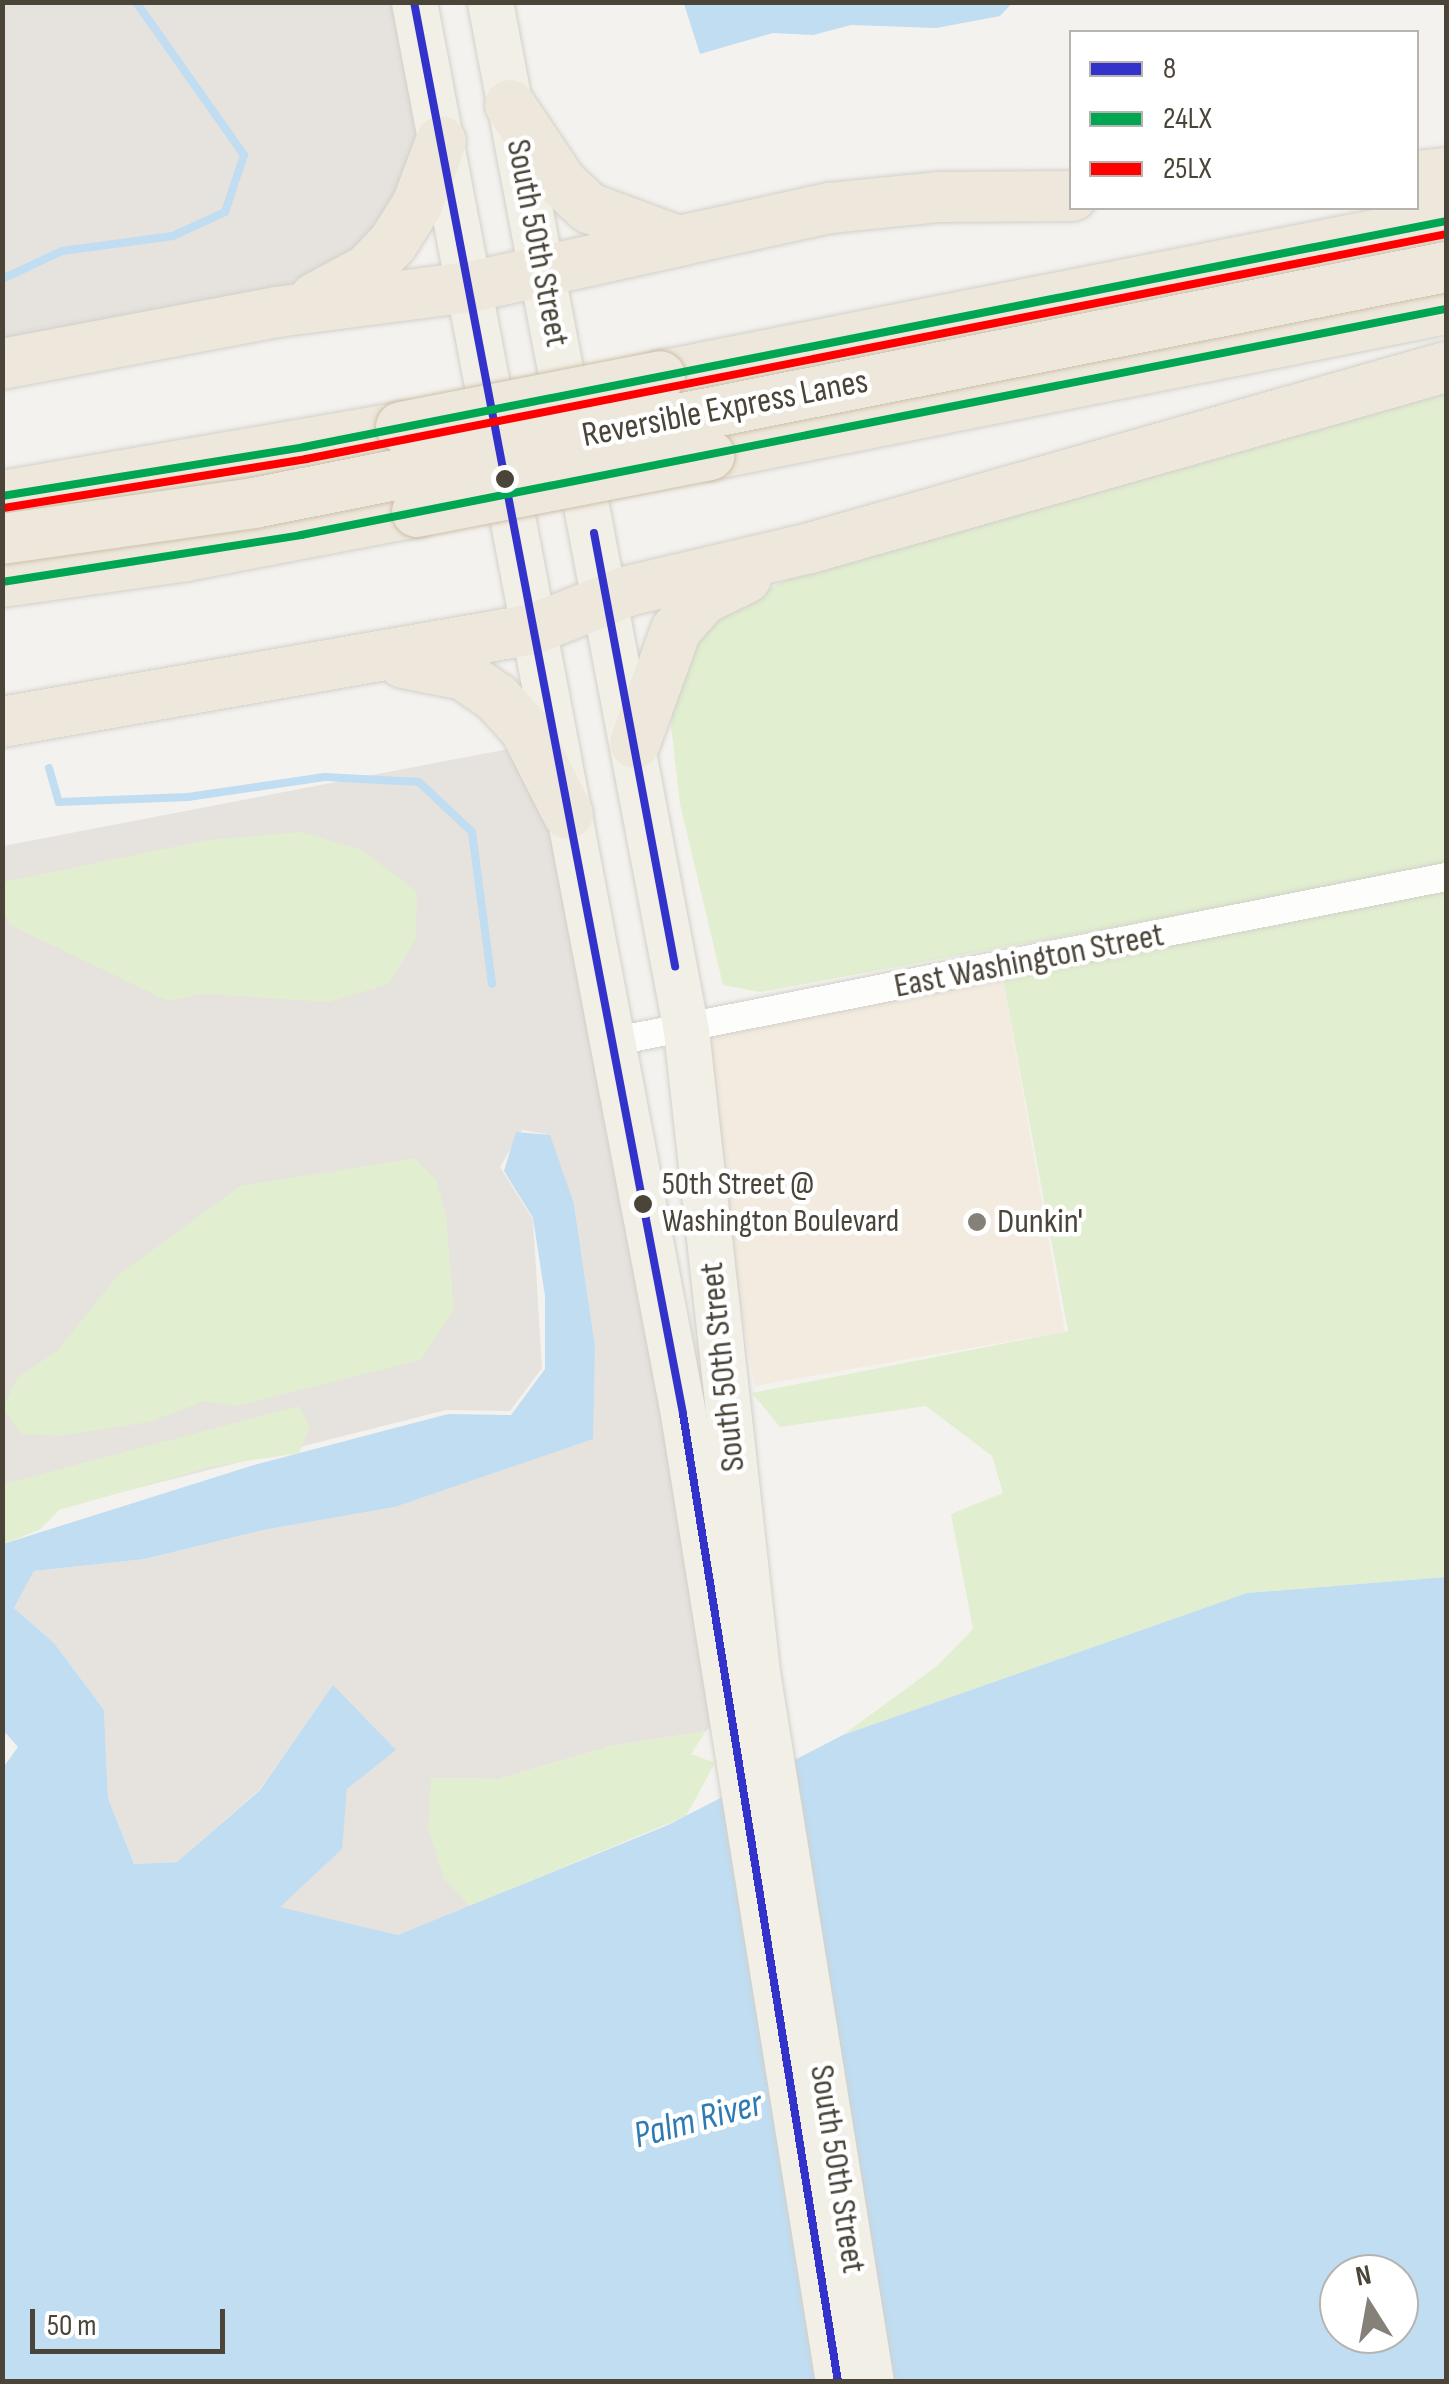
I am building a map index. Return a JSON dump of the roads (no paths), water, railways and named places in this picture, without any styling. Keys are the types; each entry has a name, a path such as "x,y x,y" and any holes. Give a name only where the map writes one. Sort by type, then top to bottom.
{"highway":[{"path":"510,105 562,183 588,208 670,238"},
{"path":"277,312 336,289 381,258 417,205 440,141"},
{"path":"1419,176 1446,173"},
{"path":"2,364 277,312 470,287 670,238 908,198 1069,196"},
{"path":"2,496 401,427 1446,221"},
{"name":"Reversible Express Lanes","path":"2,539 254,502 1446,267"},
{"path":"2,582 186,556 1446,309"},
{"path":"2,722 368,662 534,629 607,599 810,548 1446,367"},
{"path":"635,743 663,653 690,612 810,548"},
{"path":"368,662 434,667 481,684 525,729 568,814"}],"main road":[{"name":"South 50th Street","path":"414,2 611,1042 741,1674 871,2382"},
{"name":"South 50th Street","path":"490,2 635,743 686,1030 741,1674 838,2382"}],"street":[{"name":"East Washington Street","path":"611,1042 1446,877"}],"water":[{"path":"1012,3 1000,16 936,28 851,25 813,35 773,33 700,54 684,4"},
{"name":"Palm River","path":"516,1132 550,1135 574,1204 595,1346 593,1439 395,1507 263,1530 145,1559 34,1571 14,1608 54,1643 104,1710 108,1798 134,1864 177,1862 260,1790 333,1685 396,1750 347,1789 342,1849 280,1907 398,1935 668,1825 843,1735 1247,1593 1446,1577 1446,2381 3,2381 2,1769 18,1747 3,1730 3,1544 254,1465 448,1414 511,1415 545,1369 545,1296 533,1218 504,1171"}],"waterway":[{"path":"2,279 62,251 173,236 225,212 244,155 136,2"},
{"path":"49,768 59,802 188,797 325,777 419,782 472,832 492,984"}],"place":[{"name":"50th Street @ Washington Boulevard","path":"643,1204"},
{"name":"Dunkin'","path":"977,1222"}]}
